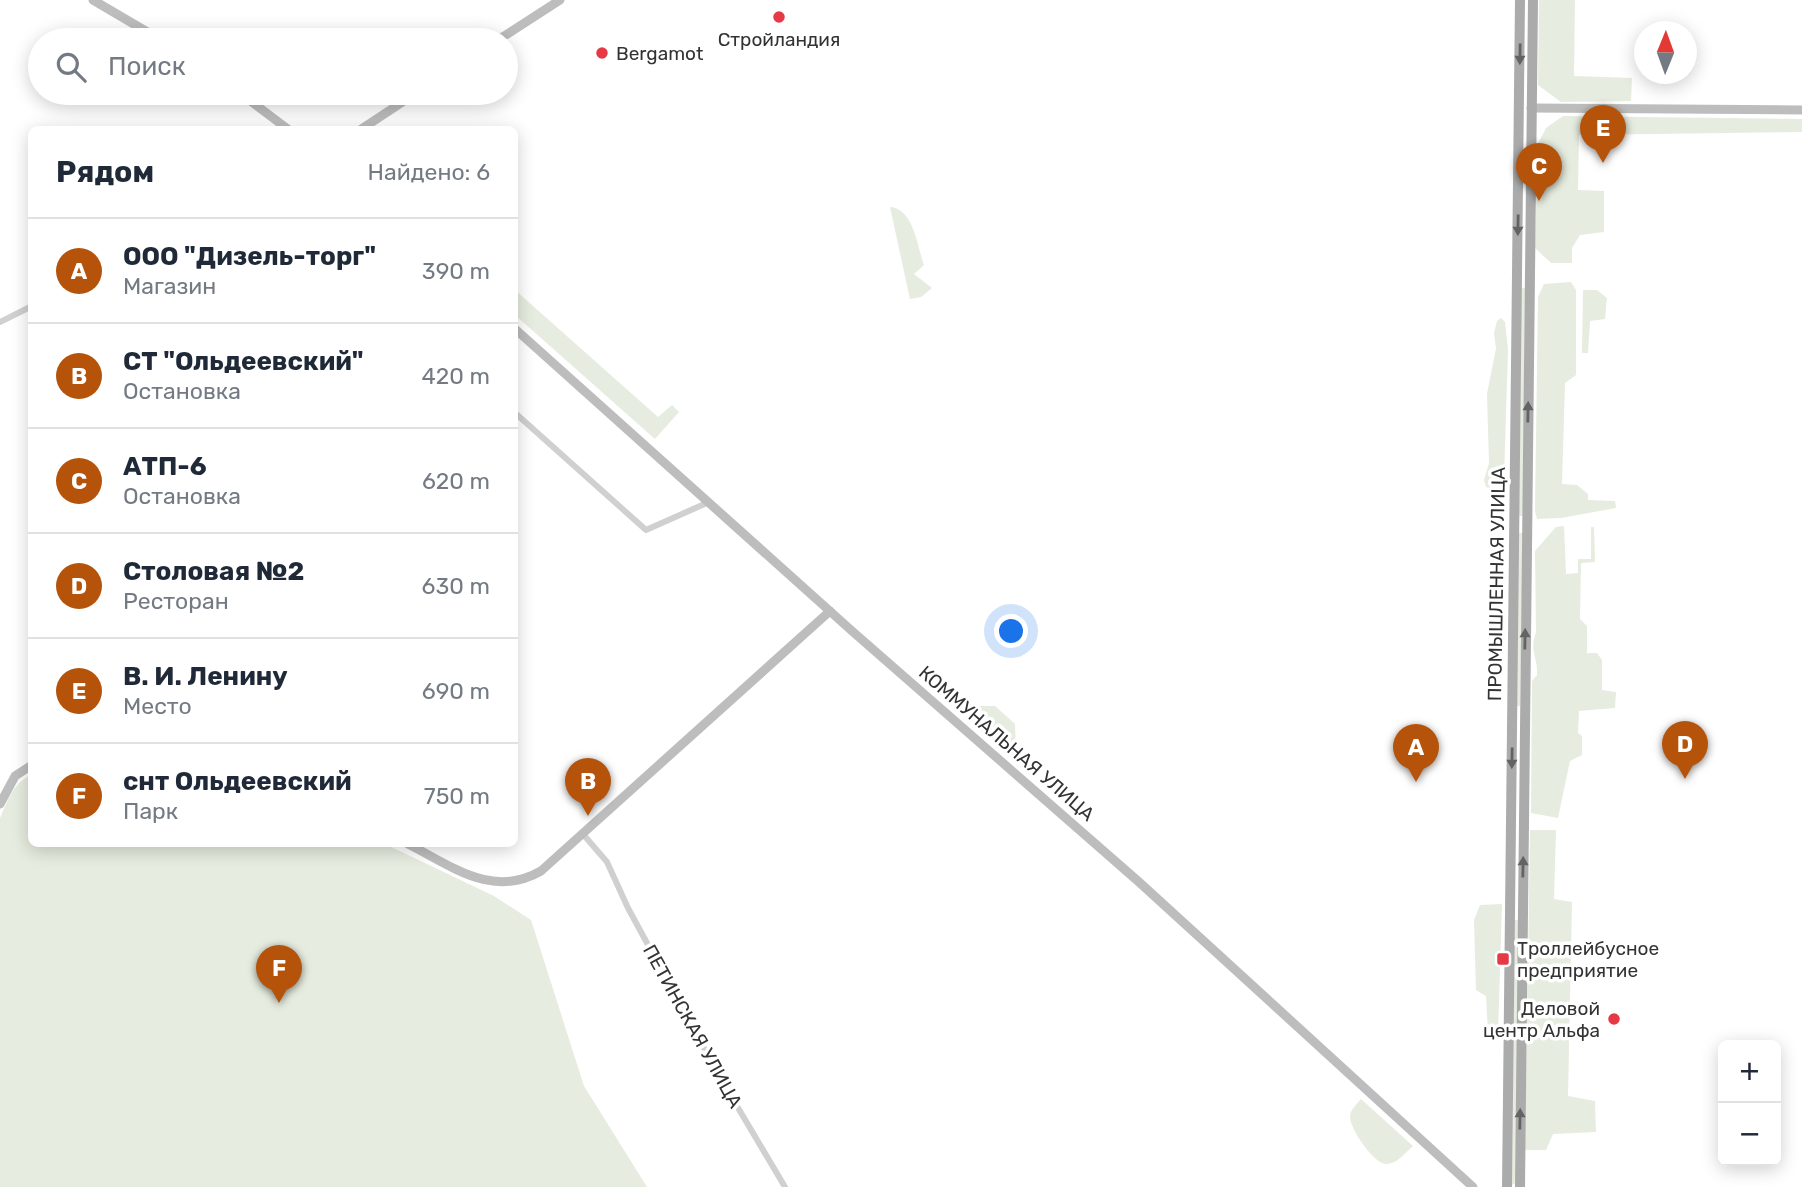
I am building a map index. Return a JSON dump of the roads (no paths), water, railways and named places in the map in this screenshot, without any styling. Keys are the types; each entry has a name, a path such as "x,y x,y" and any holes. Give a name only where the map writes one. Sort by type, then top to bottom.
{"main road":[{"path":"93,0 141,28"},
{"path":"517,28 560,0"},
{"name":"ПРОМЫШЛЕННАЯ УЛИЦА","path":"1507,1187 1520,0"},
{"name":"ПРОМЫШЛЕННАЯ УЛИЦА","path":"1520,1187 1532,0"},
{"path":"256,105 284,126"},
{"path":"366,126 398,105"},
{"path":"1519,108 1802,110"},
{"path":"1531,133 1539,116 1551,108"},
{"path":"1517,274 1530,274"},
{"name":"КОММУНАЛЬНАЯ УЛИЦА","path":"518,332 830,611 1139,882 1473,1187"},
{"path":"1514,524 1527,524"},
{"path":"414,847 476,878 504,883 518,882 541,871 830,611"},
{"path":"1513,720 1525,720"},
{"path":"0,804 15,776 28,768"},
{"path":"1511,821 1524,821"},
{"path":"1511,896 1523,897"},
{"name":"ПРОМЫШЛЕННАЯ УЛИЦА","path":"1499,1187 1507,1168"}],"street":[{"path":"0,323 28,308"},
{"path":"518,416 646,530 709,502"},
{"name":"ПЕТИНСКАЯ УЛИЦА","path":"582,834 607,862 628,908 718,1074 785,1187"}],"place":[{"name":"Стройландия","path":"779,17"},
{"name":"Bergamot","path":"602,53"},
{"name":"В. И. Ленину","path":"1603,163"},
{"name":"АТП-6","path":"1539,201"},
{"name":"Столовая №2","path":"1685,779"},
{"name":"ООО \"Дизель-торг\"","path":"1416,782"},
{"name":"СТ \"Ольдеевский\"","path":"588,816"},
{"name":"Троллейбусное предприятие","path":"1503,959"},
{"name":"снт Ольдеевский","path":"279,1003"},
{"name":"Деловой центр Альфа","path":"1614,1019"}]}
